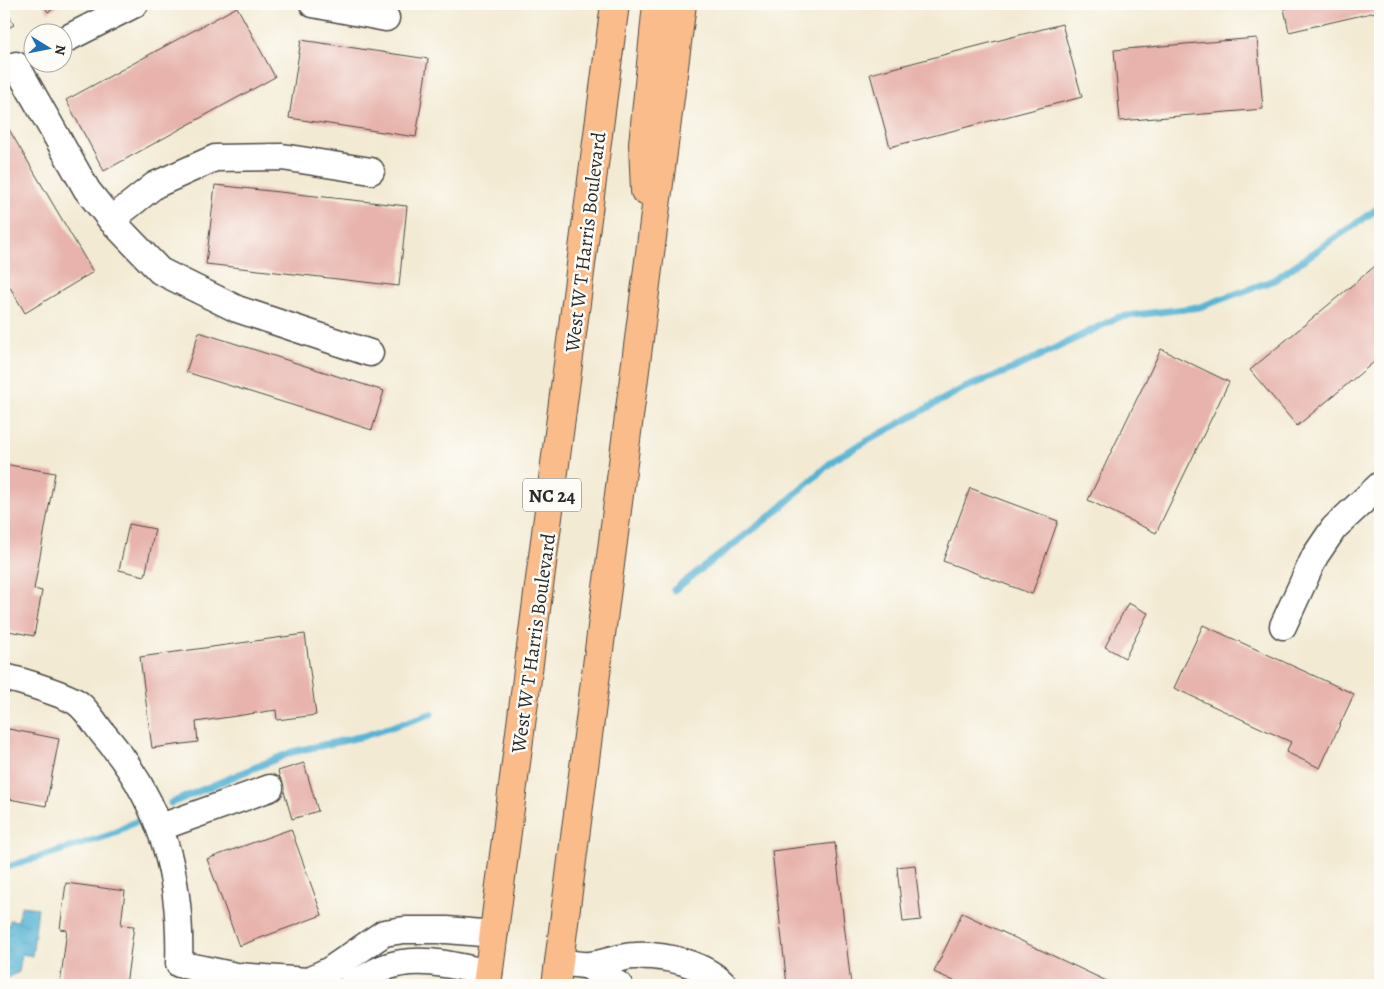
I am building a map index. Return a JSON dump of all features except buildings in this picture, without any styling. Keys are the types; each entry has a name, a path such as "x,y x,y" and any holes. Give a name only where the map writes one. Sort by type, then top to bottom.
{"main road":[{"name":"West W T Harris Boulevard","path":"488,979 615,4"},
{"path":"647,277 643,144 656,4"},
{"path":"557,973 682,4"}],"street":[{"path":"72,36 135,4"},
{"path":"313,4 386,18"},
{"path":"17,64 87,190 110,220 160,271 237,308 370,353"},
{"path":"110,220 155,185 216,158 282,157 371,171"},
{"path":"1283,626 1315,556 1334,528 1380,485"},
{"path":"4,677 19,680 78,703 124,760 140,784 161,827 173,868 180,933 178,964 236,976 307,981 330,970 384,933 404,930 447,930 494,934"},
{"path":"161,827 270,788"},
{"path":"557,973 635,956 654,957 697,966 714,974 724,985"},
{"path":"352,985 385,968 405,962 427,962 488,979"},
{"path":"588,966 619,985"}],"water":[{"path":"21,906 38,908 32,956 22,954 19,972 8,977 4,985 4,925 9,925 10,920 18,921"}],"waterway":[{"path":"674,590 773,514 836,458 964,388 1013,369 1119,317 1200,307 1274,280 1380,207"},
{"path":"171,803 292,752 364,736 431,714"},
{"path":"4,868 110,835 137,821"}]}
